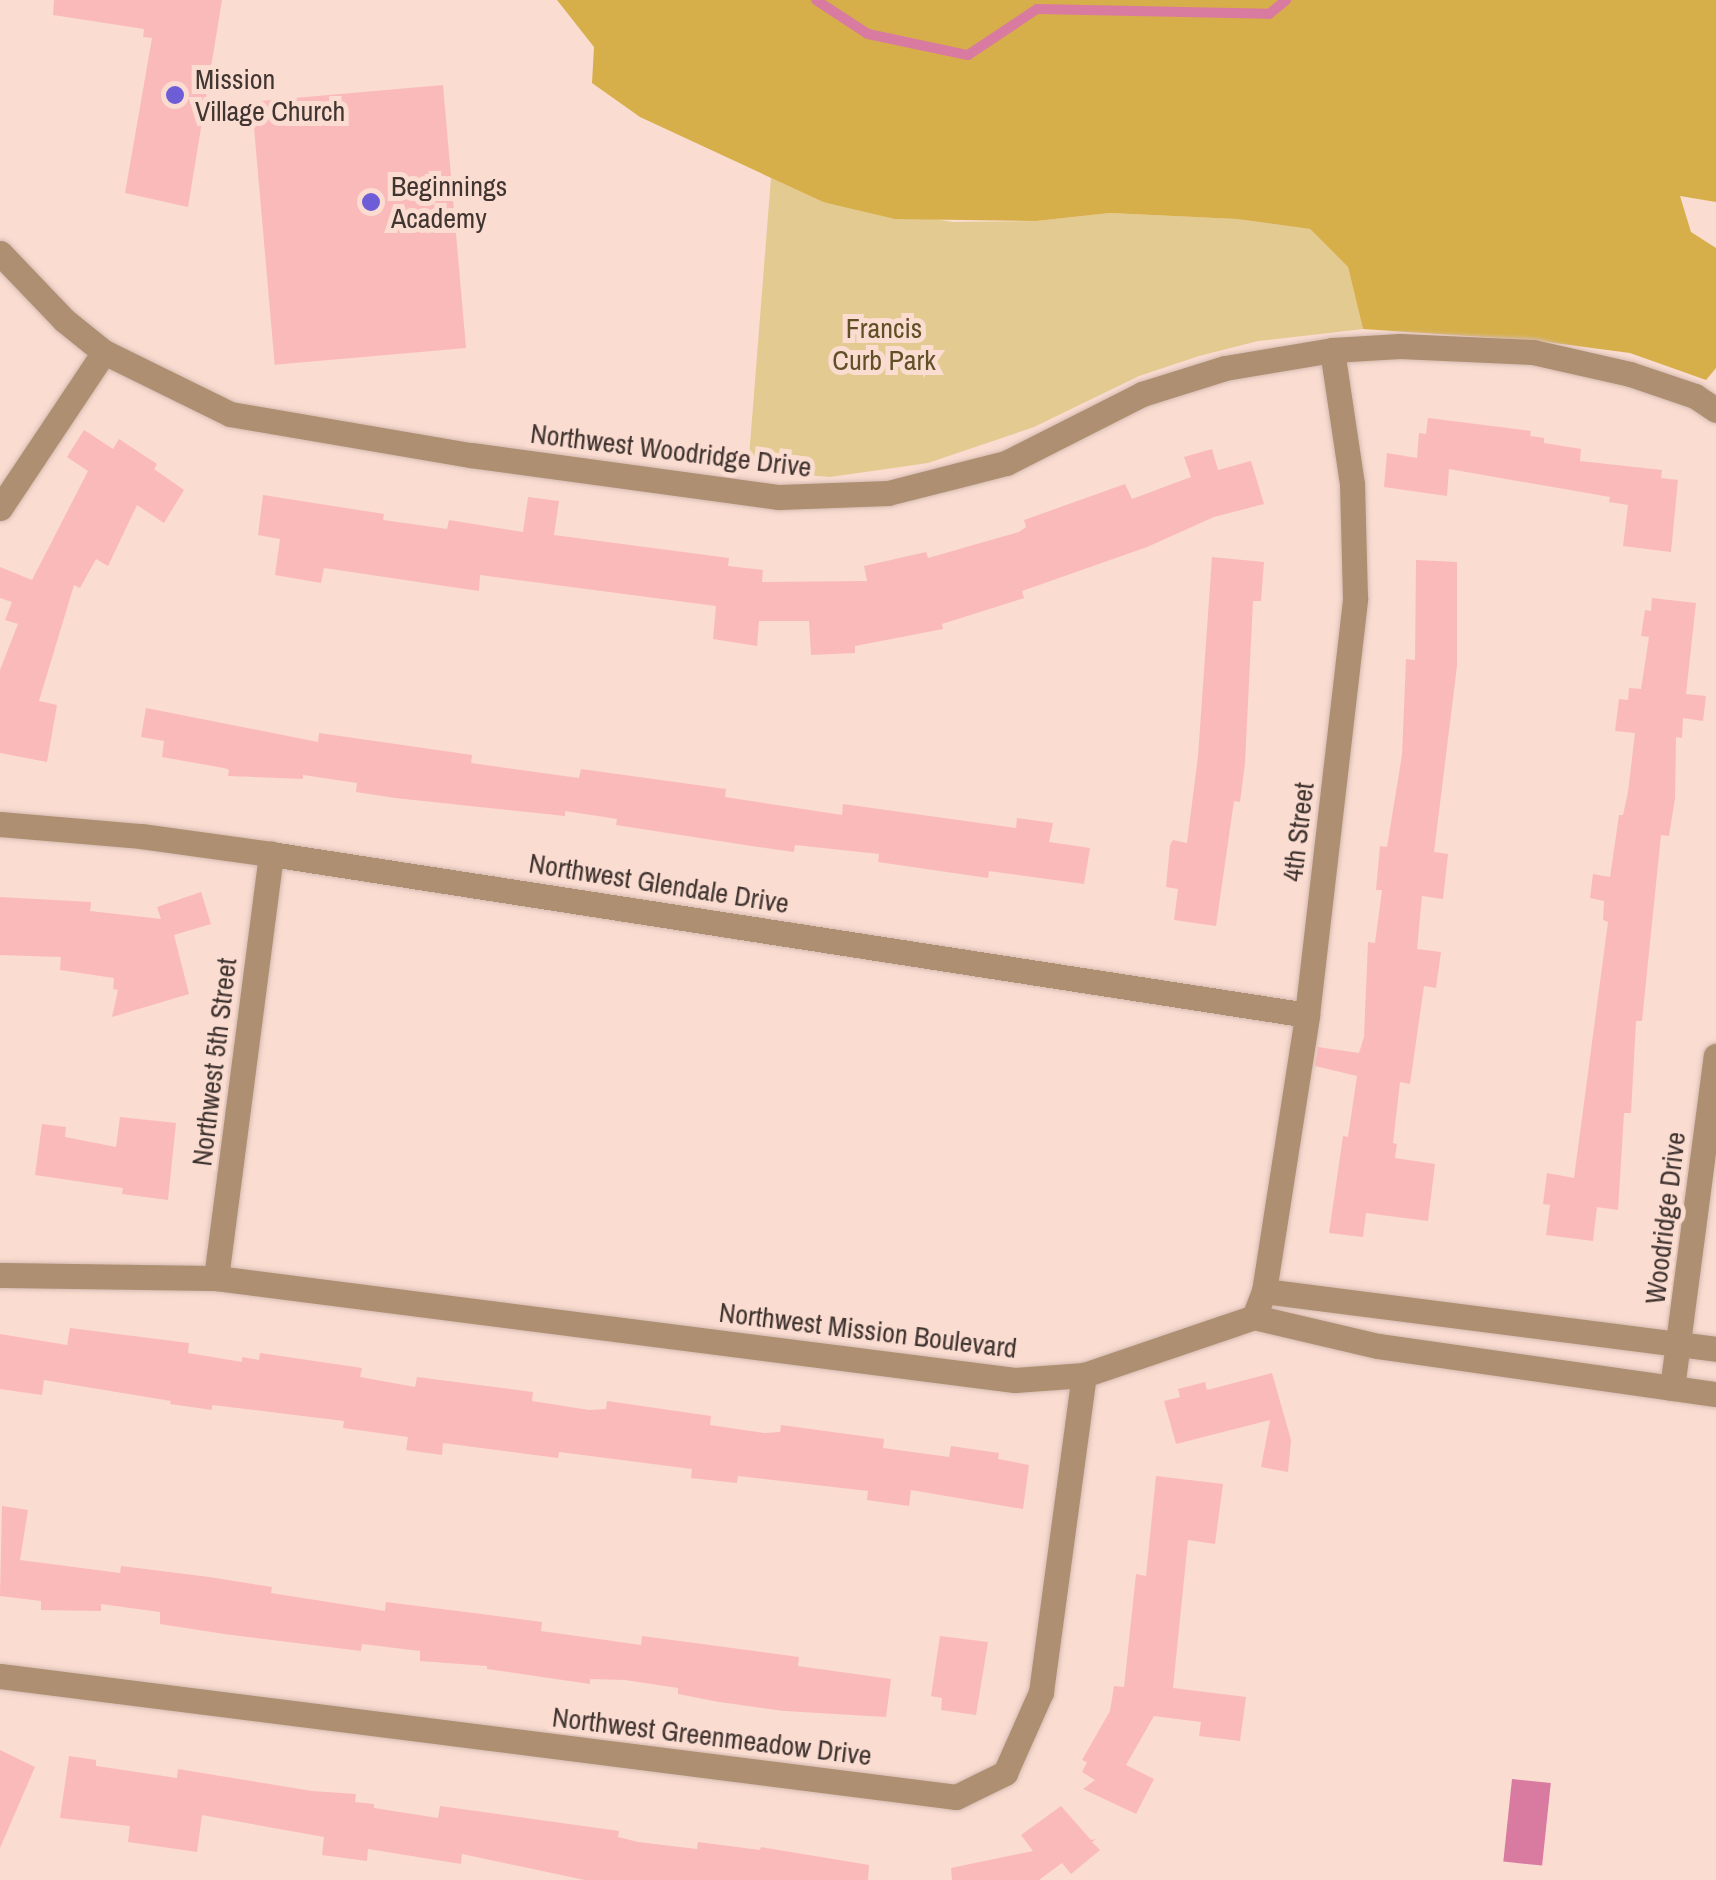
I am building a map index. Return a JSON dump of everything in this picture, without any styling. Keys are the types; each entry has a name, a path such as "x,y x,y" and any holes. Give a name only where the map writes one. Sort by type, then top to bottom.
{"street":[{"name":"Northwest Woodridge Drive","path":"0,253 64,320 104,352 230,414 280,426 779,498 888,493 1006,463 1142,394 1226,368 1332,350 1400,346 1533,352 1630,374 1695,396 1716,410"},
{"name":"4th Street","path":"1254,1317 1264,1291 1307,1015 1354,598 1352,484 1332,350"},
{"path":"0,508 104,352"},
{"name":"Northwest Glendale Drive","path":"0,824 142,836 271,854 1307,1015"},
{"name":"Northwest 5th Street","path":"216,1278 271,854"},
{"name":"Woodridge Drive","path":"1672,1388 1716,1056"},
{"name":"Northwest Mission Boulevard","path":"0,1275 216,1278 1015,1380 1084,1374 1254,1317"},
{"path":"1264,1291 1716,1348"},
{"path":"1254,1317 1378,1346 1716,1394"},
{"name":"Northwest Greenmeadow Drive","path":"0,1676 956,1797 1005,1773 1041,1692 1084,1374"}],"green space":[{"name":"Francis Curb Park","path":"771,178 823,202 953,222 1036,221 1110,213 1237,219 1310,229 1348,267 1363,329 1258,341 1199,356 1139,376 1034,427 928,463 830,477 748,470"}],"shaded area":[{"path":"557,0 1716,0 1716,202 1680,196 1691,232 1716,248 1716,368 1706,380 1630,353 1539,341 1363,329 1348,267 1310,229 1237,219 1110,213 1036,221 895,219 823,202 640,117 592,83 594,47"},
{"path":"1512,1779 1551,1783 1542,1866 1503,1862"}],"building":[{"path":"54,0 222,0 188,207 125,193 152,38 143,37 144,29 53,15"},
{"path":"443,85 466,348 275,365 252,102"},
{"path":"1428,418 1531,431 1530,436 1544,438 1544,443 1581,449 1580,461 1662,470 1661,478 1678,480 1671,552 1623,546 1628,505 1609,502 1610,497 1449,469 1447,496 1384,487 1387,453 1417,458 1419,433 1426,434"},
{"path":"84,430 113,449 119,439 157,464 154,469 184,490 164,523 137,505 108,566 96,559 80,588 74,585 39,701 57,705 47,762 0,753 0,670 18,624 5,620 12,602 0,598 0,567 32,580 88,471 67,457"},
{"path":"1212,449 1218,470 1251,461 1264,504 1214,517 1147,547 1022,591 1024,598 942,624 943,629 855,646 855,653 811,655 809,621 759,621 757,646 713,639 716,606 480,575 479,591 324,568 321,583 275,575 280,539 258,535 263,495 384,514 383,520 447,529 449,520 523,532 528,497 559,501 554,535 729,558 728,566 763,570 762,582 867,581 864,566 926,552 928,558 1019,532 1026,527 1024,520 1125,484 1132,499 1191,477 1184,457"},
{"path":"1212,557 1264,562 1261,601 1253,601 1240,802 1234,801 1216,926 1174,920 1178,889 1166,887 1170,845 1173,840 1187,843 1198,756"},
{"path":"1416,560 1457,562 1457,666 1434,852 1448,854 1443,899 1422,896 1417,949 1441,952 1436,988 1424,986 1410,1084 1400,1082 1393,1143 1397,1144 1395,1158 1435,1164 1428,1221 1366,1213 1363,1237 1329,1233 1343,1136 1348,1137 1357,1076 1315,1066 1318,1047 1359,1053 1364,1037 1368,942 1375,943 1382,890 1376,890 1380,846 1387,847 1402,755 1406,659 1415,660"},
{"path":"1652,598 1696,603 1686,694 1706,696 1703,721 1683,718 1682,738 1676,737 1675,798 1669,836 1661,835 1642,1021 1636,1021 1631,1113 1624,1113 1618,1210 1597,1207 1593,1241 1546,1235 1550,1205 1543,1204 1547,1173 1574,1178 1608,922 1603,920 1604,901 1590,898 1593,874 1610,877 1619,815 1623,815 1628,792 1635,733 1615,731 1619,699 1628,700 1629,688 1641,689 1649,637 1641,636 1645,610 1651,611"},
{"path":"146,708 318,742 319,733 472,755 471,763 579,778 581,769 726,789 725,797 842,815 843,804 1016,828 1017,818 1053,823 1049,842 1090,848 1084,884 989,871 988,878 878,862 879,854 795,845 794,852 758,847 616,825 617,819 565,811 565,816 395,798 356,792 357,783 303,775 303,779 228,776 229,770 224,768 162,757 164,741 141,737"},
{"path":"201,892 211,924 174,935 189,994 112,1017 118,990 113,989 114,978 60,970 61,957 0,955 0,897 91,902 90,911 161,919 157,907"},
{"path":"120,1117 176,1123 168,1200 122,1194 123,1188 35,1175 42,1124 66,1127 65,1137 116,1147"},
{"path":"70,1328 189,1343 188,1353 242,1362 242,1357 259,1360 260,1353 362,1368 360,1377 415,1387 417,1377 533,1392 532,1401 589,1410 606,1409 607,1401 711,1416 710,1425 764,1433 780,1432 781,1425 884,1439 883,1448 949,1457 951,1446 999,1453 998,1459 1029,1465 1023,1509 911,1490 909,1506 867,1500 868,1491 738,1476 737,1483 691,1478 692,1469 559,1452 558,1458 443,1443 442,1455 406,1450 408,1437 343,1428 344,1421 212,1405 212,1410 44,1380 42,1395 0,1389 0,1334 67,1345"},
{"path":"1272,1373 1291,1440 1288,1472 1261,1467 1270,1420 1176,1444 1164,1401 1180,1397 1178,1389 1205,1382 1207,1390"},
{"path":"1156,1476 1223,1484 1215,1544 1188,1540 1173,1688 1246,1697 1240,1741 1199,1736 1201,1722 1154,1716 1126,1765 1154,1779 1136,1814 1083,1789 1095,1780 1082,1772 1087,1762 1082,1760 1110,1711 1114,1686 1124,1687 1136,1574 1146,1576"},
{"path":"2,1506 28,1510 20,1560 120,1573 121,1566 209,1577 272,1587 271,1593 385,1611 386,1602 542,1622 541,1631 641,1645 642,1636 799,1657 798,1666 891,1679 886,1717 784,1711 719,1702 678,1694 678,1688 625,1680 590,1679 590,1684 487,1666 420,1661 420,1651 362,1644 361,1651 224,1634 160,1624 160,1612 101,1604 101,1611 41,1610 41,1601 0,1596"},
{"path":"940,1636 988,1642 976,1715 941,1710 942,1698 931,1696"},
{"path":"0,1750 35,1767 0,1848"},
{"path":"69,1756 96,1760 96,1766 177,1778 178,1769 312,1791 356,1794 355,1802 374,1804 374,1808 438,1818 440,1806 619,1831 618,1837 638,1842 697,1849 698,1842 760,1850 761,1847 869,1865 868,1880 585,1880 462,1854 461,1864 368,1849 367,1861 322,1855 324,1837 202,1815 197,1852 128,1842 130,1826 60,1818"},
{"path":"1061,1806 1091,1840 1096,1839 1092,1842 1100,1850 1071,1874 1062,1863 1039,1880 952,1880 951,1868 1033,1851 1021,1835"}],"waterway":[{"path":"816,0 868,34 968,55 1037,9 1269,14 1286,0"}],"place":[{"name":"Mission Village Church","path":"175,95"},
{"name":"Beginnings Academy","path":"371,202"}]}
